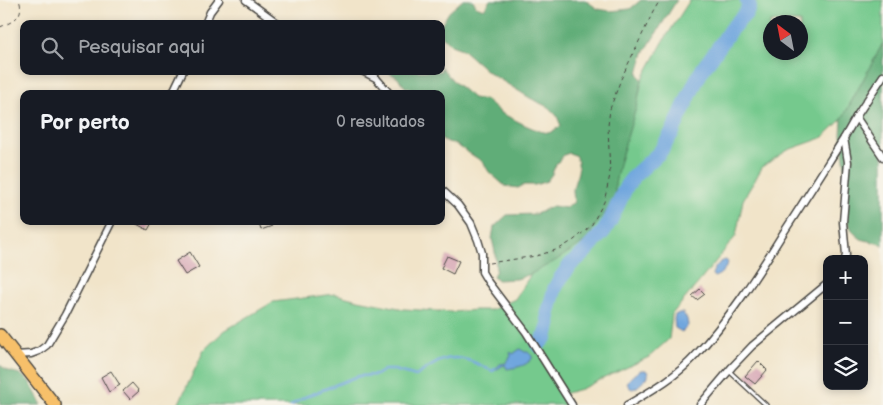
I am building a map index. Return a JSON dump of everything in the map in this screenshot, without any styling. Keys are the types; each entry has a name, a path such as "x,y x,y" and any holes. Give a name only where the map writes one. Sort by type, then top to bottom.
{"highway":[{"path":"0,335 55,405"}],"street":[{"path":"207,20 219,0"},
{"path":"246,0 274,20"},
{"path":"174,90 181,75"},
{"path":"370,75 376,78 386,90"},
{"path":"627,405 664,383 695,357 732,312 762,268 856,116 883,76"},
{"path":"856,116 883,157"},
{"path":"844,138 848,162 843,222 845,255"},
{"path":"445,193 458,205 471,223 482,253 482,272 526,332 572,405"},
{"path":"16,355 31,354 47,345 65,315 110,225"},
{"path":"700,405 752,346 823,287"}],"lane":[{"path":"729,371 766,405"}],"path":[{"path":"0,27 11,23 18,17 21,10 19,0"},
{"path":"482,267 489,263 536,256 558,250 591,226 604,202 610,175 608,126 610,109 621,79 660,0"}],"green space":[{"path":"463,0 473,0 476,6 484,9 490,0 585,0 598,9 610,11 630,9 641,0 677,0 644,53 638,73 642,80 636,108 619,164 615,184 615,197 592,230 589,239 555,261 517,279 497,280 493,276 496,270 492,239 494,227 507,215 536,214 553,206 566,208 574,202 573,190 578,169 577,160 575,155 569,153 564,155 556,164 547,181 535,185 524,185 518,188 505,186 489,172 483,162 455,144 445,141 445,90 413,90 405,87 393,75 445,75 445,72 473,98 486,100 501,113 525,125 549,133 561,126 557,116 548,107 488,72 462,49 451,45 445,39 444,20 449,12"},
{"path":"690,0 883,0 883,43 842,119 822,138 788,150 763,166 743,200 736,236 672,314 669,339 649,357 581,389 563,394 569,405 178,405 204,350 224,331 273,302 335,294 404,309 452,312 492,310 515,299 531,274 547,263 636,108 642,80 666,37"},
{"path":"883,43 883,246 861,239 853,232 848,222 848,200 844,184 845,167 841,135 842,119"},
{"path":"0,365 8,371 20,374 29,381 42,405 0,405"}],"water":[{"path":"726,260 728,262 725,269 714,277 712,275 715,268"},
{"path":"683,313 688,325 682,332 675,328 675,315"},
{"path":"520,349 528,352 532,359 521,366 507,369 505,365 493,371 500,364 506,363 511,356 511,352 513,354"},
{"path":"641,370 646,370 648,377 636,388 632,389 627,383 633,375"}],"building":[{"path":"139,225 151,225 148,230"},
{"path":"259,225 272,225 272,226 261,230"},
{"path":"190,252 199,267 185,275 176,261"},
{"path":"447,256 459,261 453,274 441,268"},
{"path":"700,289 705,294 697,300 692,296"},
{"path":"758,361 767,370 755,384 745,376"},
{"path":"111,371 120,385 109,392 101,377"},
{"path":"132,383 139,391 130,399 123,391"}],"waterway":[{"path":"538,345 546,336 549,324 548,314 555,288 560,279 571,264 604,231 627,185 660,152 673,131 704,67 730,30 746,13 749,5 747,0"},
{"path":"291,405 305,397 359,376 376,375 384,370 394,370 416,376 446,359 459,358 493,371 495,369"}]}
